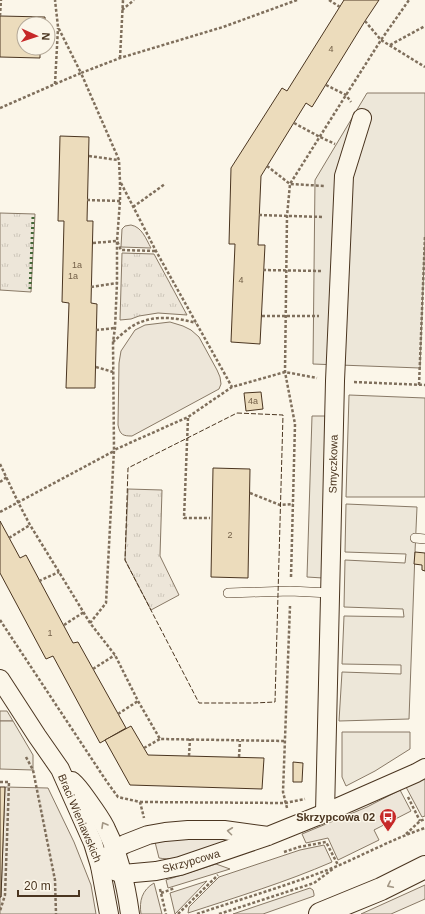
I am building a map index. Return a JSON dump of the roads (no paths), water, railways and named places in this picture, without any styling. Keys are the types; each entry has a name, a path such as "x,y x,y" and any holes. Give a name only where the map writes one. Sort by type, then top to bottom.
{"street":[{"name":"Smyczkowa","path":"325,813 335,381 343,186 344,176 362,118"},
{"name":"Braci Wieniawskich","path":"0,679 60,769 93,843 100,866 109,914"},
{"name":"Skrzypcowa","path":"268,836 224,830 188,830 148,835 125,844 115,850 100,866 123,874 156,871 180,866 268,836 292,827 425,768"},
{"name":"Braci Wieniawskich","path":"60,769 78,786 107,830 123,874 130,914"},
{"path":"320,914 381,889 425,868"}],"lane":[{"path":"415,538 425,539"},
{"path":"228,593 290,591 330,593"}],"place":[{"name":"Skrzypcowa 02","path":"388,832"}]}
